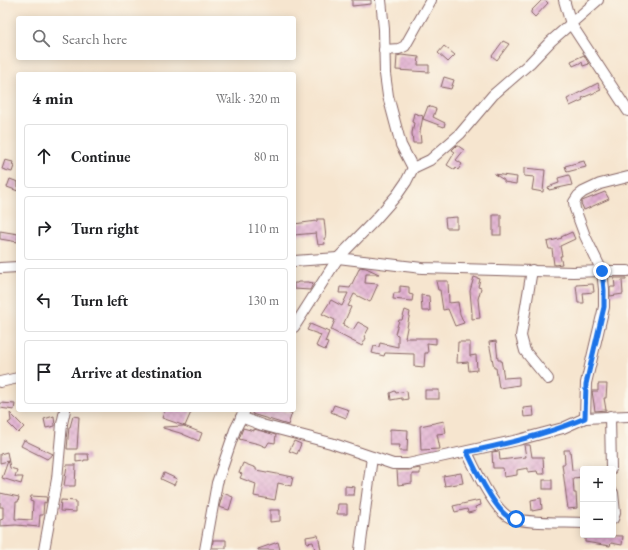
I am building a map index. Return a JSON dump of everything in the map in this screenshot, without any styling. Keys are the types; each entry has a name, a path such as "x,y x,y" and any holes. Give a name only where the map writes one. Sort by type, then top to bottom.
{"street":[{"path":"381,0 384,29 385,74 392,113 401,145 413,168"},
{"path":"384,50 399,49 405,46 431,0"},
{"path":"564,0 571,24 628,111"},
{"path":"296,324 338,258 397,195 413,168 430,160 460,134 493,95 598,0"},
{"path":"585,418 586,384 604,307 604,290 602,271 585,236 575,209 574,202 578,196 594,187 628,177"},
{"path":"296,260 338,258 422,268 573,272 628,271"},
{"path":"0,268 16,267"},
{"path":"532,270 521,336 525,351 548,379"},
{"path":"0,382 16,378"},
{"path":"44,550 57,479 62,424 65,412"},
{"path":"205,550 217,483 243,413 262,425 331,443 392,464 400,465 518,440 555,430 585,418 628,416"},
{"path":"610,416 611,466"},
{"path":"467,452 476,472 500,509 508,516 516,519 542,522 580,522"},
{"path":"360,550 372,457"}],"building":[{"path":"352,0 371,0 371,4 352,6"},
{"path":"542,0 545,0 548,3 535,17 531,11"},
{"path":"503,41 509,44 497,60 492,56"},
{"path":"444,46 455,55 448,62 438,53"},
{"path":"584,55 589,64 583,66 582,62 573,66 571,61"},
{"path":"397,56 419,57 418,65 429,65 429,72 396,70"},
{"path":"444,77 454,80 451,89 441,87"},
{"path":"598,83 601,90 582,98 583,100 570,106 567,99"},
{"path":"428,106 436,109 433,117 445,123 444,127 423,119"},
{"path":"414,113 423,116 420,132 421,143 413,143 412,133 414,123 412,122"},
{"path":"457,145 464,150 456,160 462,164 458,170 456,168 455,170 447,165 455,152 452,150"},
{"path":"5,160 13,162 12,165 14,166 12,172 2,169"},
{"path":"584,161 586,167 567,172 565,166"},
{"path":"524,168 545,170 543,192 532,190 534,177 524,176"},
{"path":"494,174 517,177 516,184 504,182 504,180"},
{"path":"569,175 572,185 549,190 548,187 559,183 558,178"},
{"path":"10,179 16,181 16,190 7,187"},
{"path":"605,192 609,199 584,210 581,203 582,201"},
{"path":"493,215 501,215 501,235 493,235"},
{"path":"457,217 457,228 446,228 445,218"},
{"path":"317,219 324,219 326,238 324,238 325,244 318,245 316,233 296,235 296,224 317,221"},
{"path":"0,231 16,234 16,242 0,239"},
{"path":"572,232 575,239 560,246 562,264 554,265 552,249 549,249 547,242 562,238 561,237"},
{"path":"360,267 379,274 366,274 365,283 378,284 370,302 354,294 348,306 351,307 343,325 353,330 358,322 369,328 364,337 366,338 362,346 331,330 335,320 322,314 331,300 342,306 348,293 339,293 340,287 350,288"},
{"path":"474,277 480,279 478,287 481,288 478,299 480,318 472,319 470,291"},
{"path":"614,278 626,278 626,280 622,280 623,294 610,296 610,287 615,287"},
{"path":"436,281 448,281 449,303 458,302 460,314 464,323 455,326 448,309 443,310 440,290 438,290"},
{"path":"297,283 313,283 310,290 296,289"},
{"path":"593,284 594,292 583,293 584,303 578,303 576,285"},
{"path":"400,286 409,287 409,294 413,295 412,301 393,299 394,293 400,293"},
{"path":"421,295 429,296 430,311 422,311"},
{"path":"405,310 410,312 405,338 436,338 436,344 427,343 428,353 425,353 424,367 414,366 414,354 385,353 384,356 372,353 374,346 379,347 380,343 398,347 398,335 395,334 399,320 402,320"},
{"path":"310,324 329,332 325,342 328,343 325,350 316,346 321,335 307,330"},
{"path":"496,341 498,360 501,360 504,378 519,377 519,385 499,388 496,368 494,368 489,342"},
{"path":"458,342 470,342 470,356 476,355 477,370 469,371 468,362 457,363"},
{"path":"598,384 607,384 606,398 604,398 606,410 595,411 592,391 598,391"},
{"path":"425,390 439,390 439,399 425,399"},
{"path":"395,391 396,393 407,391 408,399 402,400 402,398 391,400 390,393"},
{"path":"0,403 15,404 14,410 0,408"},
{"path":"334,405 349,410 346,418 331,412"},
{"path":"533,407 534,416 524,417 523,408"},
{"path":"164,412 191,412 185,426 162,418"},
{"path":"253,412 292,413 288,425 252,414"},
{"path":"10,413 24,427 18,433 8,423 11,421"},
{"path":"54,416 55,426 46,428 44,419"},
{"path":"73,416 79,417 77,449 67,449 69,427"},
{"path":"444,421 446,433 437,434 440,449 421,450 420,426"},
{"path":"184,426 202,433 199,441 163,428"},
{"path":"243,428 254,431 254,429 276,435 275,443 269,442 266,447 239,439"},
{"path":"390,429 408,430 407,451 399,451 400,445 390,445"},
{"path":"24,440 53,454 47,459 21,446"},
{"path":"294,441 301,444 297,454 289,451"},
{"path":"524,445 530,445 532,457 543,457 544,474 538,474 537,471 528,472 528,468 517,470 517,475 504,477 503,468 493,468 492,452 499,451 500,460 526,457"},
{"path":"564,450 570,450 572,470 580,469 580,477 573,478 577,508 568,509 562,464 565,464"},
{"path":"7,452 10,468 17,470 15,477 23,477 21,484 2,478 8,461 0,463 0,454"},
{"path":"76,454 88,454 89,460 76,462"},
{"path":"243,463 256,468 256,470 293,477 291,486 278,483 275,500 254,496 256,484 240,478 242,474 239,473"},
{"path":"67,465 76,465 75,486 64,486"},
{"path":"420,468 420,474 412,474 412,483 398,485 397,470"},
{"path":"164,473 177,479 174,485 161,479"},
{"path":"461,473 463,483 445,486 443,476"},
{"path":"543,480 552,480 552,489 543,489"},
{"path":"345,486 355,487 354,495 345,495"},
{"path":"0,493 19,497 18,502 16,502 15,519 32,520 33,502 30,501 31,496 47,497 46,503 44,502 43,515 40,515 39,527 16,525 0,526 0,520 3,519 3,507 0,507"},
{"path":"223,493 233,497 229,510 219,507"},
{"path":"541,498 542,509 532,511 531,500"},
{"path":"61,500 76,501 76,512 60,511"},
{"path":"480,500 481,505 475,507 476,511 468,513 467,509 455,512 453,506"},
{"path":"338,504 347,504 347,514 337,514"},
{"path":"270,510 280,510 280,521 270,522"},
{"path":"318,535 321,550 315,550 313,542 307,543 306,537"},
{"path":"616,536 623,536 622,545 611,543 610,546 585,542 585,538 616,538"},
{"path":"213,540 226,540 226,548 212,548"},
{"path":"278,542 280,550 258,550 258,549"}],"route":[{"path":"516,519 508,516 500,509 476,472 467,452 563,428 585,418 586,384 604,307 602,271"}]}
